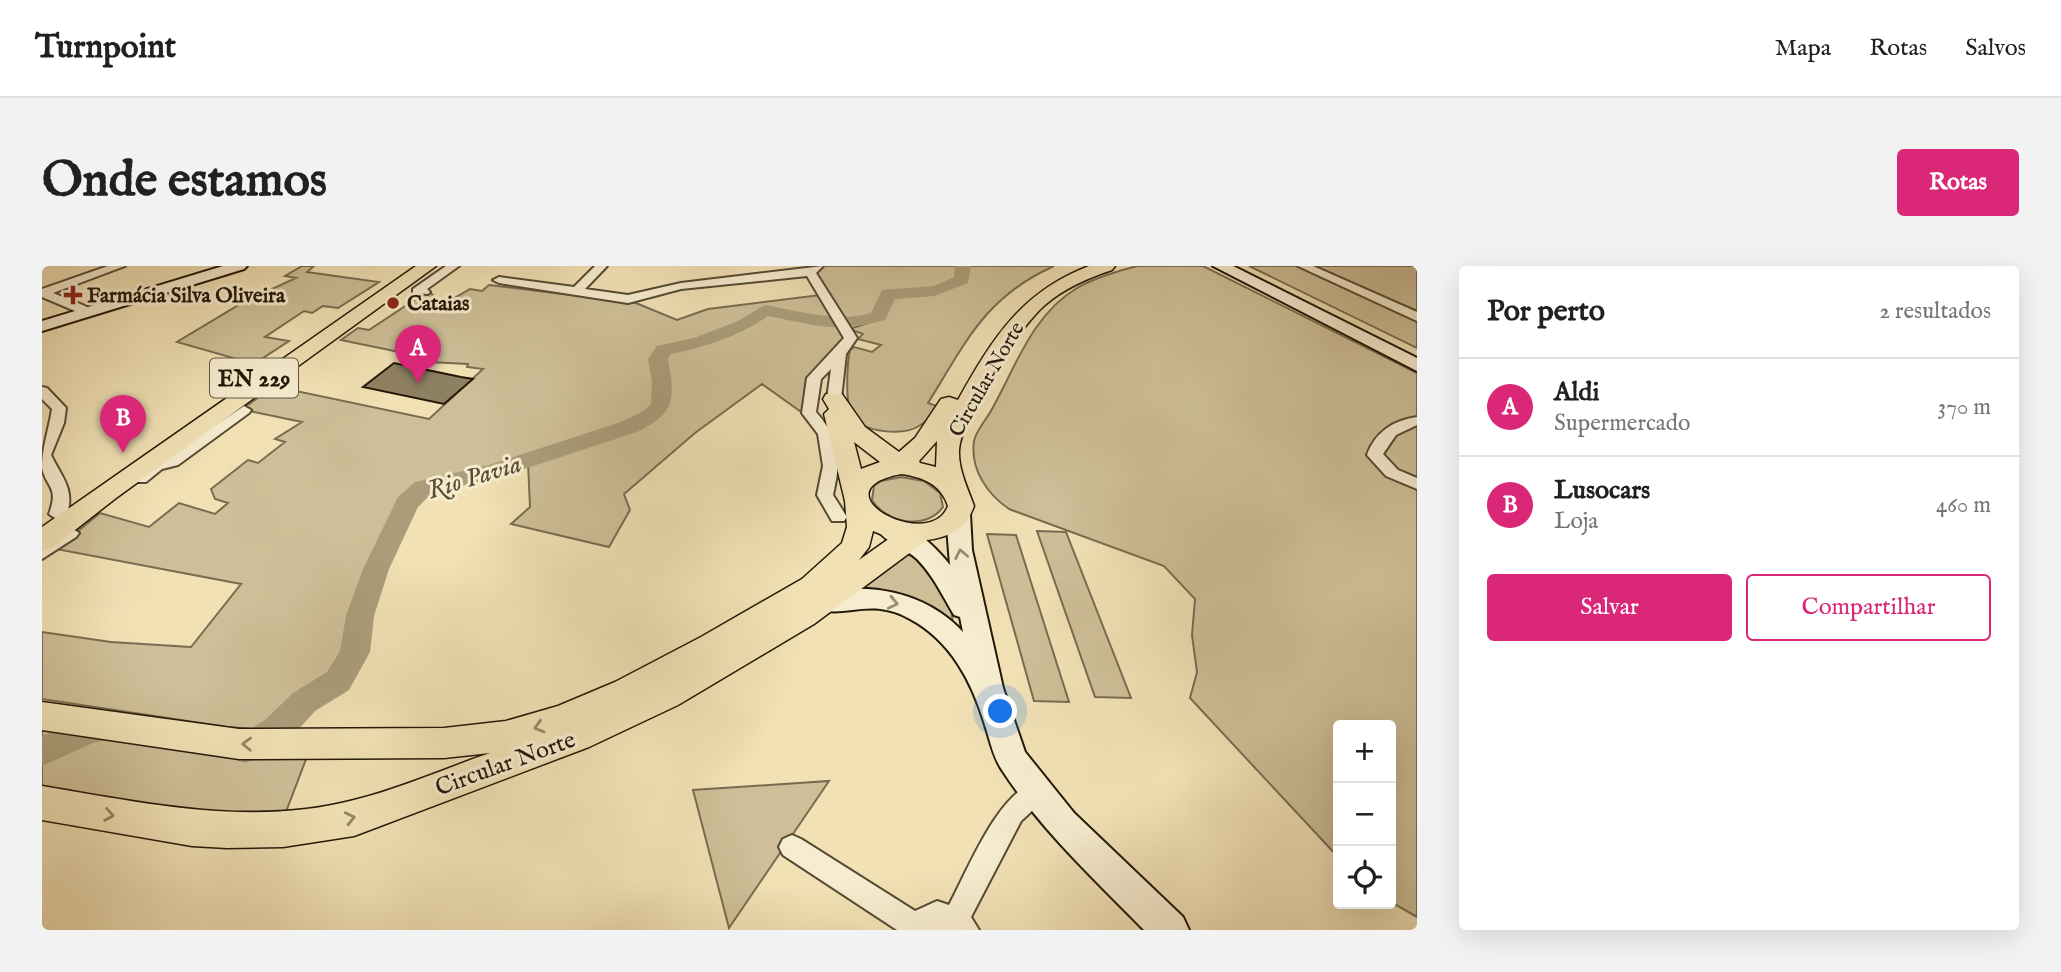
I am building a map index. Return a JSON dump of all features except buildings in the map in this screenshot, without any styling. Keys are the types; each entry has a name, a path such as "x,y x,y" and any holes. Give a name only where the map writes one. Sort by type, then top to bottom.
{"main road":[{"name":"EN 229","path":"50,520 416,266"},
{"name":"EN 229","path":"42,541 199,435 427,266"},
{"name":"Circular Norte","path":"901,466 924,446 1007,312 1035,288 1080,266"},
{"name":"Circular Norte","path":"958,505 948,467 948,443 1009,334 1031,307 1053,289 1079,275 1106,266"},
{"name":"Circular Norte","path":"42,716 202,741 316,746 475,741 537,728 598,705 712,646 786,602 832,570 855,547 861,527 849,465 835,420 835,388"},
{"path":"835,388 848,421 866,442 901,466 943,479 958,505 945,527 912,536 889,528 856,509 863,477 901,466"},
{"path":"848,421 884,436 910,436 933,430"},
{"name":"Circular Norte","path":"42,803 192,828 283,829 354,818 578,737 666,695 825,602 879,558 912,536"}],"street":[{"path":"42,293 119,266"},
{"path":"42,326 239,266"},
{"path":"424,292 417,291 453,266"},
{"path":"576,292 601,266"},
{"path":"1222,266 1417,365"},
{"path":"1235,266 1312,307 1417,357"},
{"path":"1304,266 1417,317"},
{"path":"499,280 628,299 681,286 813,269 851,338 814,378 809,413 826,433 831,466 825,495 856,509"},
{"path":"42,293 89,313"},
{"path":"42,333 89,313"},
{"path":"835,388 841,349"},
{"path":"818,373 831,373 835,388"},
{"path":"42,391 59,408 57,423 44,443 43,455 64,491 63,502 50,520"},
{"path":"42,553 157,466 172,462 199,435 244,411"},
{"path":"1417,421 1397,428 1378,444 1375,455 1392,473 1417,484"},
{"path":"958,505 960,550 988,688 1012,759 1071,833 1170,930"},
{"path":"912,536 937,563 980,641"},
{"path":"825,602 869,598 915,608 956,639 988,688"},
{"path":"792,847 918,929 923,921 937,915 960,925 1012,813 1036,792"}],"shaded area":[{"path":"302,266 314,266 307,272 379,282 338,308 323,306 312,313 304,311 265,337 289,341 254,364 177,342 242,303 296,278 285,276"},
{"path":"822,266 1054,266 1030,278 1011,292 979,323 928,403 937,406 927,420 912,429 894,432 865,426 852,416 847,374 850,350 854,347 872,352 881,345 858,339 863,334 849,329 870,323 884,315 894,295 920,295 911,292 887,293 875,314 859,320 842,319 815,276"},
{"path":"1137,266 1203,266 1417,373 1417,917 1396,905 1396,720 1333,720 1333,852 1190,698 1197,672 1192,635 1195,599 1164,566 1009,509 994,496 982,480 973,451 975,437 1027,342 1048,312 1061,299 1077,288"},
{"path":"1249,266 1417,266 1417,348"},
{"path":"489,285 636,303 677,320 708,309 820,295 846,336 840,346 818,364 812,374 804,414 762,384 695,433 624,494 630,510 609,547 511,524 530,507 528,463 426,483 411,495 372,568 356,617 348,656 334,679 300,699 272,730 227,727 42,699 42,632 111,642 191,647 241,584 56,549 100,513 149,527 179,503 215,514 228,503 215,499 211,489 248,460 258,463 285,442 275,439 302,422 235,408 249,404 263,394 271,396 282,388 429,419 483,369 467,367 468,364 428,362 400,356 404,353 341,340 358,328 369,330 428,291 444,304 470,289 482,291"},
{"path":"901,477 924,481 940,493 943,507 936,515 917,521 906,521 896,519 878,508 872,500 874,486 881,481"},
{"path":"1037,531 1066,532 1131,698 1095,697"},
{"path":"987,534 1016,535 1069,702 1034,701"},
{"path":"907,555 916,555 936,577 949,604 953,623 854,590"},
{"path":"42,725 308,754 284,817 189,817 42,790"},
{"path":"829,781 729,928 693,790"}],"waterway":[{"name":"Rio Pavia","path":"245,749 277,730 304,702 338,681 355,652 360,616 376,569 407,503 424,487 495,471 629,427 650,417 661,405 662,382 658,359 664,350 700,342 744,325 765,310 835,323 856,323 879,316 888,294 934,291 952,285 962,279 963,266"},
{"name":"Rio Pavia","path":"42,752 87,731 115,725"}],"place":[{"name":"Farmácia Silva Oliveira","path":"73,295"},
{"name":"Cataias","path":"393,303"},
{"name":"Aldi","path":"418,383"},
{"name":"Lusocars","path":"123,453"}]}
